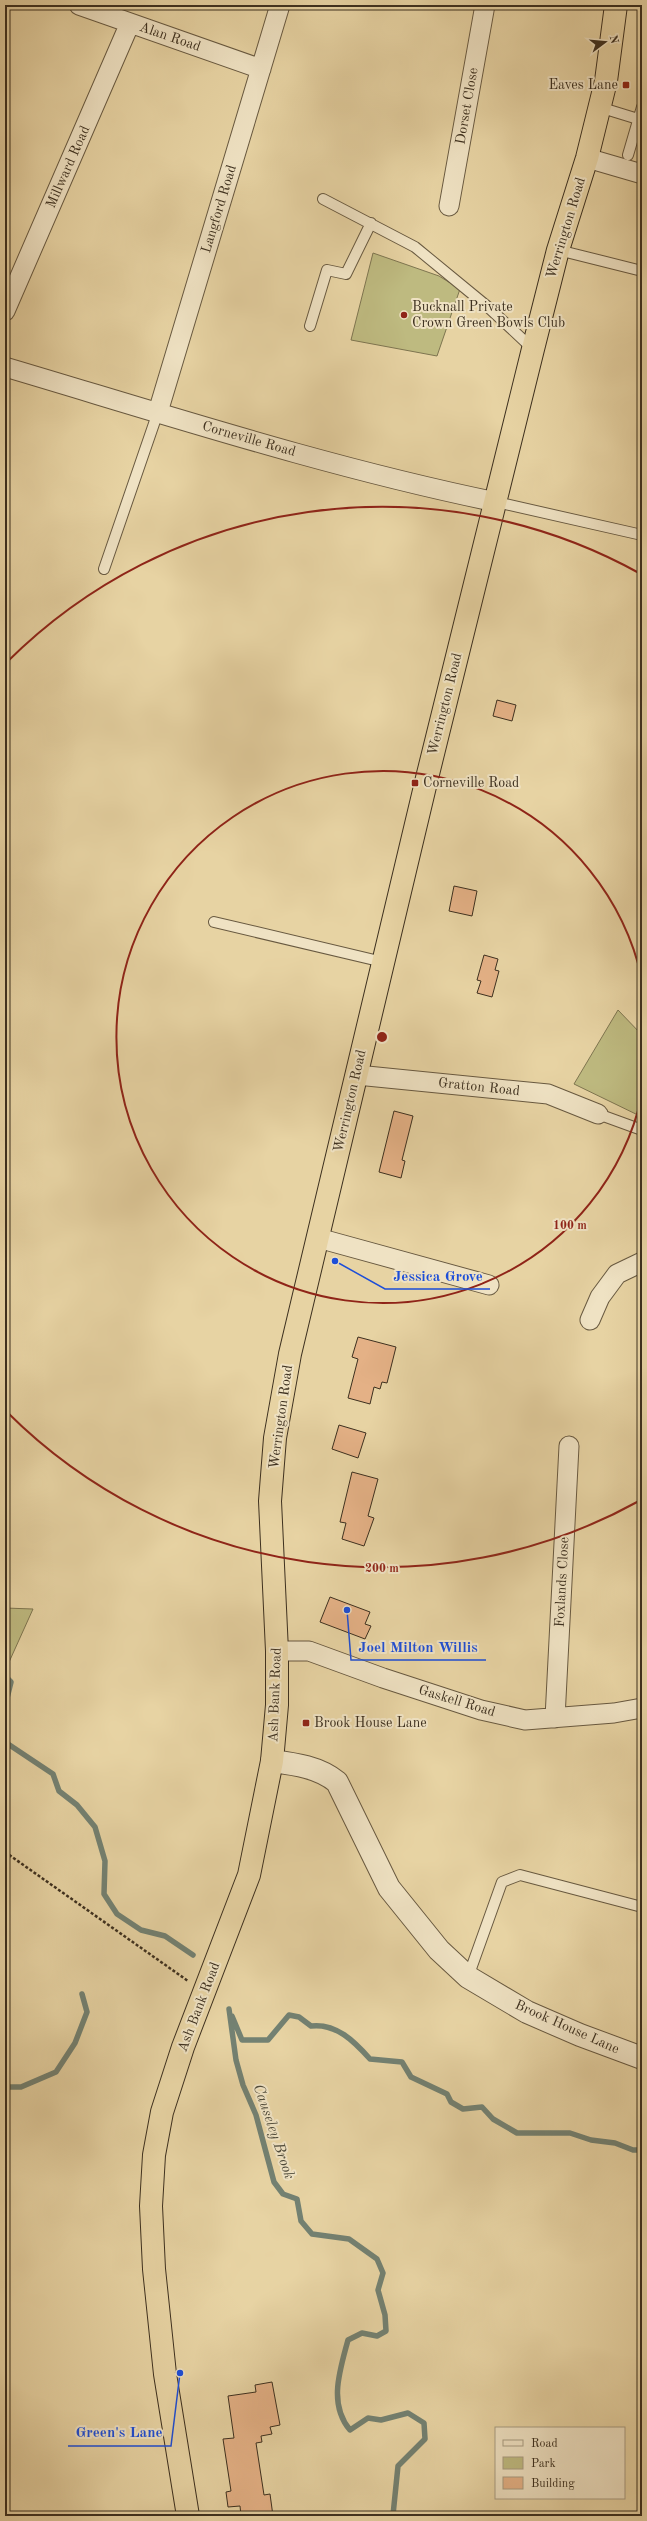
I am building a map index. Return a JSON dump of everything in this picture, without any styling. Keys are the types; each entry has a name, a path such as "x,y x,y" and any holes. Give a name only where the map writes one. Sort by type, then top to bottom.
{"highway":[{"name":"Werrington Road","path":"270,1501 275,1438 290,1354 383,962 533,349 558,250 587,158 606,81 616,5"},
{"name":"Ash Bank Road","path":"188,2516 165,2374 154,2269 151,2206 154,2156 162,2112 183,2047 249,1875 272,1762 277,1705 277,1651 270,1501"}],"street":[{"name":"Alan Road","path":"79,5 261,69"},
{"name":"Langford Road","path":"158,412 280,5"},
{"name":"Dorset Close","path":"449,206 485,5"},
{"name":"Millward Road","path":"5,311 130,23"},
{"path":"587,158 642,174"},
{"name":"Corneville Road","path":"5,367 402,482 496,502"},
{"name":"Gratton Road","path":"357,1075 548,1094 598,1114"},
{"path":"318,1238 489,1285"},
{"path":"590,1320 600,1297 617,1274 642,1262"},
{"name":"Foxlands Close","path":"555,1718 569,1446"},
{"name":"Gaskell Road","path":"277,1651 309,1651 383,1678 481,1710 525,1720 614,1713 642,1708"},
{"name":"Brook House Lane","path":"272,1762 314,1769 327,1774 337,1782 389,1888 438,1950 468,1977 527,2012 580,2035 642,2058"}],"lane":[{"path":"599,107 638,119"},
{"path":"628,155 642,107"},
{"path":"323,199 415,247 488,307 533,349"},
{"path":"310,326 328,270 346,274 371,223"},
{"path":"558,250 642,272"},
{"path":"104,569 158,412"},
{"path":"496,502 642,535"},
{"path":"214,922 383,962"},
{"path":"598,1114 642,1130"},
{"path":"468,1977 502,1882 520,1875 642,1907"}],"path":[{"path":"5,1852 205,1992"}],"green space":[{"name":"Bucknall Private Crown Green Bowls Club","path":"373,253 439,276 460,289 437,356 351,340"},
{"path":"618,1010 642,1035 642,1117 574,1084"},
{"path":"5,1608 33,1609 5,1671"}],"building":[{"path":"497,700 516,705 512,721 493,716"},
{"path":"454,886 477,891 472,916 449,911"},
{"path":"484,955 498,959 495,970 499,971 492,997 477,993 481,981 477,980"},
{"path":"394,1111 413,1116 402,1160 405,1161 401,1178 379,1172"},
{"path":"358,1337 396,1347 387,1383 382,1382 380,1389 374,1387 370,1404 348,1398 358,1359 352,1357"},
{"path":"339,1425 366,1433 358,1458 332,1449"},
{"path":"352,1472 378,1479 368,1516 374,1518 364,1546 342,1539 346,1523 340,1522"},
{"path":"330,1597 370,1612 365,1624 371,1626 365,1639 320,1622"},
{"path":"272,2382 280,2425 270,2427 272,2434 261,2436 262,2442 256,2443 264,2495 270,2494 273,2516 241,2516 240,2506 228,2507 226,2492 231,2491 223,2439 234,2438 228,2396 256,2392 255,2385"}],"waterway":[{"name":"Causeley Brook","path":"5,1676 11,1682 5,1706"},
{"name":"Causeley Brook","path":"5,1742 53,1774 59,1791 77,1805 95,1827 105,1861 104,1894 117,1914 141,1930 165,1936 193,1955"},
{"path":"5,2087 21,2087 56,2072 75,2043 87,2012 82,1994"},
{"name":"Causeley Brook","path":"229,2009 236,2060 243,2085 256,2115 274,2182 283,2194 297,2199 301,2221 312,2234 349,2239 377,2259 383,2273 378,2290 385,2315 386,2331 377,2336 362,2333 348,2340 339,2375 338,2398 339,2409 343,2420 350,2430 368,2418 381,2420 408,2413 424,2423 425,2439 398,2466 393,2515 397,2516"},
{"path":"232,2016 242,2040 268,2040 289,2015 299,2017 311,2026 329,2027 351,2040 370,2059 402,2062 411,2077 447,2094 451,2102 463,2109 482,2107 493,2119 517,2133 570,2133 591,2140 615,2143 633,2150 642,2150"},
{"name":"Causeley Brook","path":"406,2516 415,2514 419,2516"}],"place":[{"name":"Eaves Lane","path":"626,85"},
{"name":"Bucknall Private Crown Green Bowls Club","path":"404,315"},
{"name":"Corneville Road","path":"415,783"},
{"name":"Jessica Grove","path":"335,1261"},
{"name":"Joel Milton Willis","path":"347,1610"},
{"name":"Brook House Lane","path":"306,1723"},
{"name":"Green's Lane","path":"180,2373"}]}
